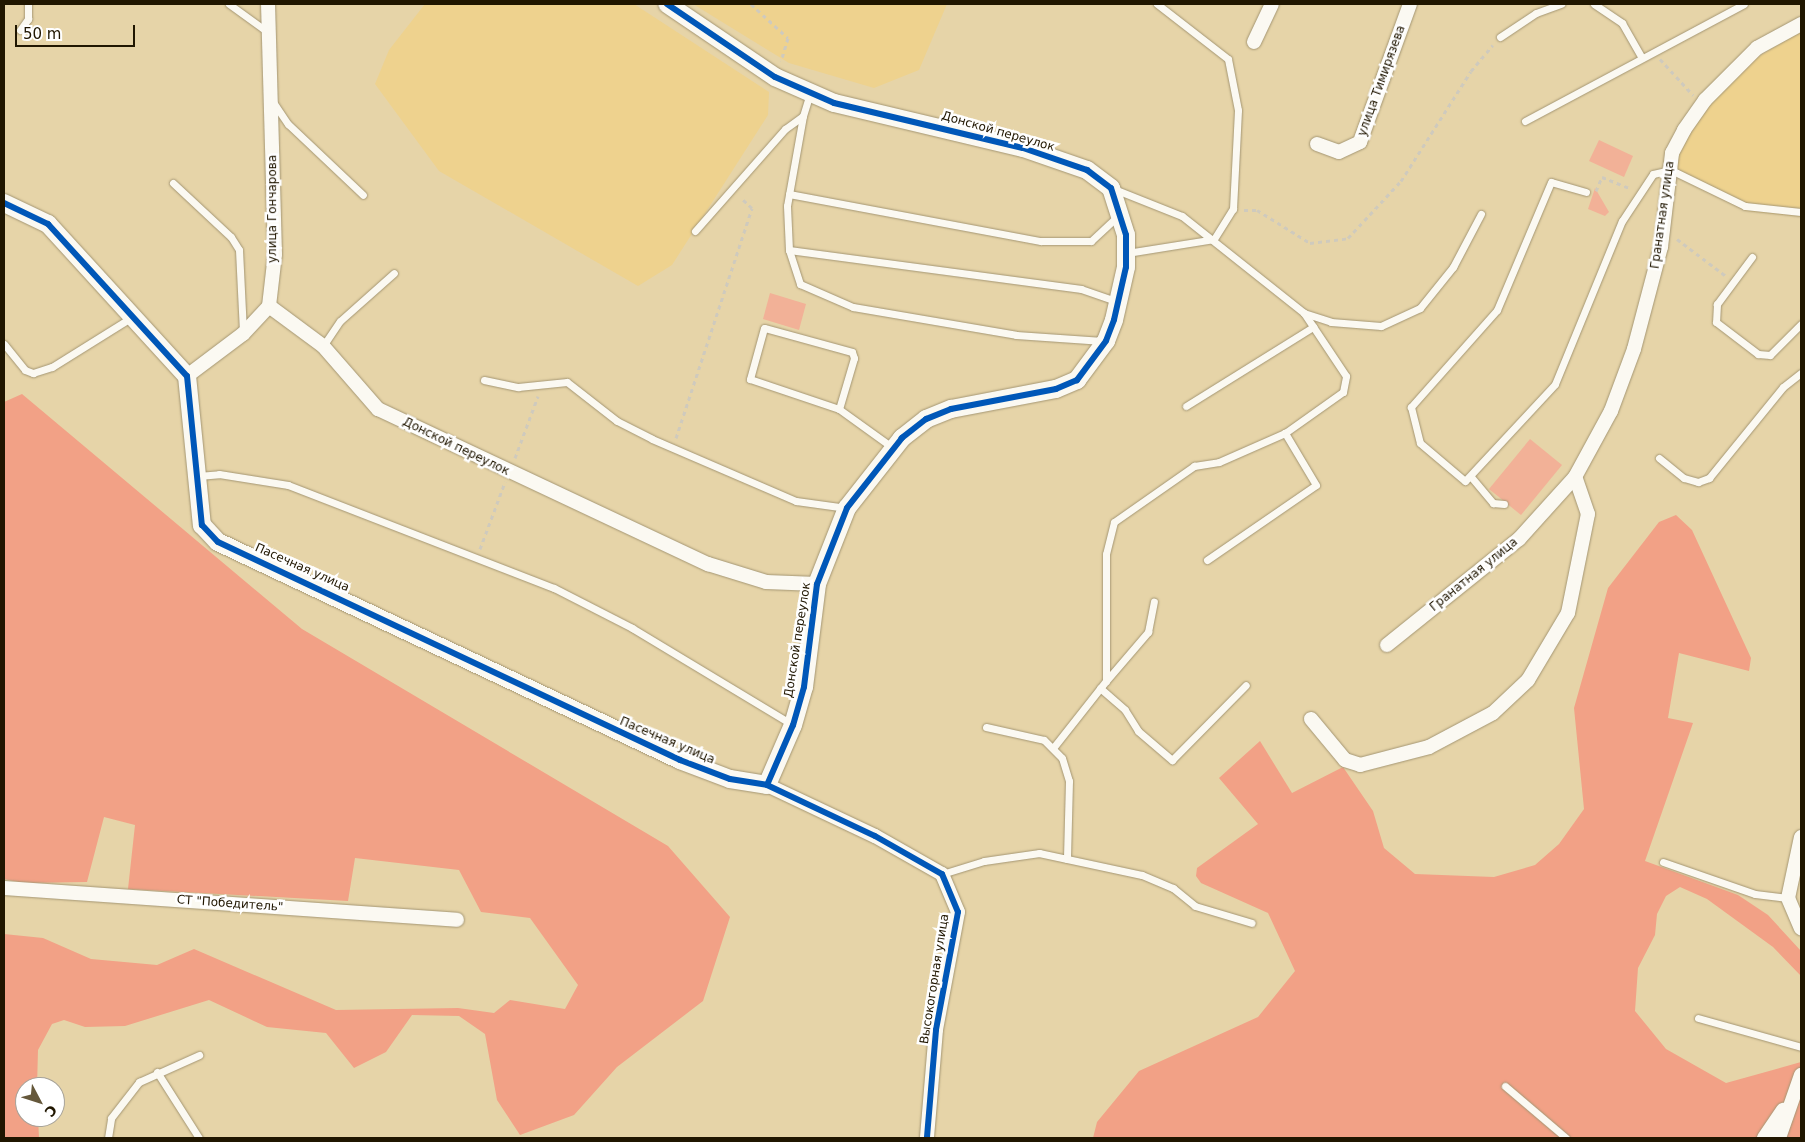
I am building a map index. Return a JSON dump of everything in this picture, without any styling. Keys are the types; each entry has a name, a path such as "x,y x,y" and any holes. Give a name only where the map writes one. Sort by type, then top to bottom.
{"street":[{"name":"улица Гончарова","path":"268,4 269,96 275,254 268,306"},
{"name":"Донской переулок","path":"667,4 775,78 834,103 1023,148 1087,170 1111,188 1122,213 1126,253 1119,303 1106,341 1077,380 1056,390 950,408 926,419 893,449 848,508 817,584 804,687 793,725 767,785"},
{"path":"1254,42 1272,4"},
{"name":"улица Тимирязева","path":"1317,144 1339,152 1360,142 1410,4"},
{"name":"Гранатная улица","path":"1387,645 1519,540 1575,477 1611,411 1634,349 1661,248 1670,170 1684,130 1702,104 1757,48 1801,24"},
{"path":"4,203 48,224 187,376 243,334 268,306"},
{"name":"Донской переулок","path":"268,306 323,346 378,410 509,473 708,564 766,582 817,584"},
{"name":"Пасечная улица","path":"187,376 202,525 218,542 680,760 730,779 767,785"},
{"path":"1311,719 1345,760 1360,764 1429,747 1493,713 1528,680 1568,613 1588,514 1575,477"},
{"path":"767,785 875,836 942,874"},
{"path":"1801,837 1788,898 1801,928"},
{"name":"Высокогорная улица","path":"927,1138 936,1030 958,912 942,874"},
{"name":"СТ \"Победитель\"","path":"4,888 457,920"},
{"path":"1764,1138 1789,1101 1801,1075"},
{"path":"1779,1138 1789,1101"}],"lane":[{"path":"20,30 28,19 28,4"},
{"path":"229,4 269,34"},
{"path":"1126,253 1214,239 1233,209 1238,110 1228,59 1198,31 1157,4"},
{"path":"1500,37 1536,13 1561,4"},
{"path":"1594,4 1622,23 1642,58"},
{"path":"1525,121 1744,4"},
{"path":"810,92 803,116 789,194 789,250 800,284 853,307 1026,336 1106,341"},
{"path":"269,96 288,124 363,195"},
{"path":"695,231 786,129 803,116"},
{"path":"1586,192 1551,182 1497,310 1411,407 1420,443 1465,481 1472,478 1539,397 1555,384 1622,221 1653,174 1670,170 1745,206 1801,212"},
{"path":"173,183 231,237 239,250 243,334"},
{"path":"1106,681 1106,554 1114,522 1194,466 1219,462 1285,433 1342,394 1347,384 1346,376 1304,313 1214,239 1182,216 1111,188"},
{"path":"789,194 1042,241 1091,241 1122,213"},
{"path":"1304,313 1331,322 1381,326 1420,308 1453,267 1481,214"},
{"path":"789,250 1081,289 1119,303"},
{"path":"1752,257 1717,304 1716,322 1758,354 1770,355 1782,348 1801,324"},
{"path":"323,346 340,321 394,273"},
{"path":"4,344 25,370 33,373 52,367 134,316"},
{"path":"1186,406 1313,327"},
{"path":"839,409 854,358 852,352 764,328 750,379 839,409 893,449"},
{"path":"1659,458 1684,478 1698,482 1709,478 1783,387 1801,373"},
{"path":"484,380 496,385 542,386 567,382 576,386 617,421 673,448 796,501 848,508"},
{"path":"1207,560 1316,485 1285,433"},
{"path":"198,476 219,474 288,485 554,588 632,628 793,725"},
{"path":"1472,478 1493,503 1504,504"},
{"path":"1053,748 1100,688 1148,632 1154,602"},
{"path":"1100,688 1125,710 1138,731 1172,760 1246,685"},
{"path":"986,727 1032,736 1053,748 1067,768 1069,780 1067,859"},
{"path":"942,874 984,861 1040,853 1142,874 1173,888 1195,906 1252,922"},
{"path":"1663,862 1755,894 1788,898"},
{"path":"1698,1018 1801,1048"},
{"path":"108,1138 111,1118 125,1096 157,1072 200,1055"},
{"path":"157,1072 199,1138"},
{"path":"1505,1086 1566,1138"}],"path":[{"path":"751,4 788,38 775,78"},
{"path":"1233,209 1257,210 1310,243 1348,238 1401,181 1471,70 1500,37"},
{"path":"1655,51 1702,104"},
{"path":"1586,192 1595,195 1602,178 1641,193"},
{"path":"673,448 752,208 738,195"},
{"path":"1666,211 1678,242 1734,282"},
{"path":"477,559 542,386"}],"shaded area":[{"path":"425,4 634,4 769,92 768,115 672,265 638,286 439,171 375,84 389,50"},
{"path":"693,4 947,4 919,70 874,88 789,63"},
{"path":"1801,31 1801,217 1746,211 1671,174 1688,130 1716,94 1748,63"},
{"path":"1599,140 1633,156 1624,177 1589,161"},
{"path":"1595,188 1609,212 1605,216 1588,209"},
{"path":"770,293 806,304 799,330 763,319"},
{"path":"22,394 302,629 668,846 730,917 703,1001 617,1067 574,1115 520,1135 497,1100 485,1034 459,1016 412,1015 386,1052 354,1068 326,1033 267,1027 209,1000 125,1026 85,1027 64,1020 52,1024 38,1050 37,1077 15,1077 15,1127 38,1127 39,1138 4,1138 4,934 43,938 91,959 157,965 194,949 336,1010 458,1008 494,1013 510,1000 565,1009 578,985 530,918 481,912 459,870 355,858 348,901 128,889 135,825 104,817 87,882 23,883 4,879 4,402"},
{"path":"1530,439 1562,465 1521,515 1489,489"},
{"path":"1676,515 1692,530 1751,658 1749,671 1679,653 1668,718 1693,723 1645,861 1738,895 1768,915 1801,951 1801,976 1773,947 1707,899 1680,887 1666,896 1657,914 1655,935 1638,968 1635,1011 1666,1049 1726,1083 1801,1062 1801,1138 1093,1138 1097,1122 1139,1071 1258,1017 1295,971 1268,913 1201,883 1196,876 1197,868 1258,824 1219,778 1260,741 1292,793 1343,767 1373,811 1384,848 1415,874 1494,877 1535,865 1559,844 1584,809 1574,708 1608,588 1659,522"}],"cycle path":[{"path":"667,4 775,77 834,103 1023,148 1087,170 1111,188 1126,235 1126,267 1114,320 1106,341 1077,380 1056,389 951,409 926,419 902,438 847,508 817,584 804,687 793,725 767,785"},
{"path":"4,203 48,224 187,376 202,525 218,542 680,760 730,779 767,785 875,836 942,874 958,912 936,1030 927,1138"}]}
